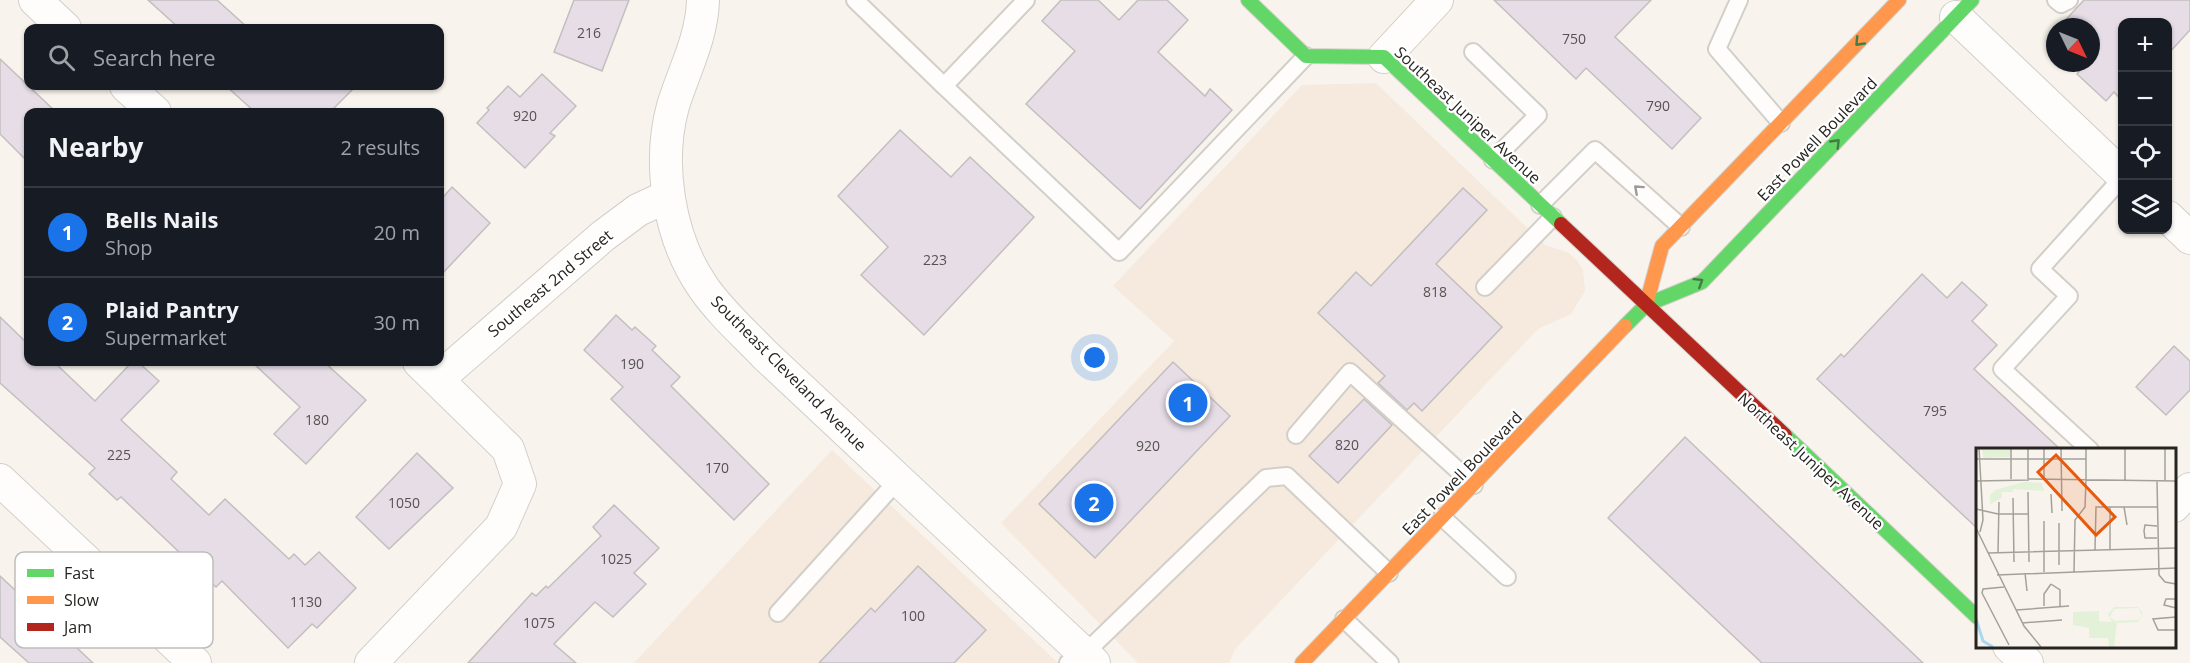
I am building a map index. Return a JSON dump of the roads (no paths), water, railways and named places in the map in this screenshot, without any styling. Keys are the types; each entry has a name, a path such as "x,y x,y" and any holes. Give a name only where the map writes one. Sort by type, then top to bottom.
{"main road":[{"path":"1248,0 1306,56"},
{"name":"East Powell Boulevard","path":"1646,305 1662,246 1899,0"},
{"name":"East Powell Boulevard","path":"1302,663 1646,305 1702,282 1961,6"},
{"name":"Southeast Juniper Avenue","path":"1306,56 1384,57 1646,305"},
{"name":"Northeast Juniper Avenue","path":"1646,305 1975,612"}],"street":[{"path":"35,0 61,24"},
{"name":"Southeast Cleveland Avenue","path":"703,0 699,32 673,107 667,159 668,196 681,244 691,268 720,309 1082,660"},
{"path":"1384,57 1437,0"},
{"path":"1961,6 2118,173"},
{"path":"130,90 150,108"},
{"name":"Southeast 2nd Street","path":"444,358 638,210 668,196"},
{"path":"2172,221 2190,238"},
{"path":"371,663 501,527 520,484 508,449 429,370"},
{"path":"0,480 77,552"},
{"path":"2175,505 2190,489"},
{"path":"179,648 195,663"},
{"path":"2011,648 2027,663 2040,648"}],"lane":[{"path":"855,0 1119,252 1306,56"},
{"path":"944,86 1026,0"},
{"path":"1739,0 1717,49 1781,123"},
{"path":"2056,0 2061,4 2069,0"},
{"path":"1473,52 1538,115 1493,160"},
{"path":"1540,205 1595,150 1681,227"},
{"path":"2088,448 2002,369 2069,296 2040,269 2119,180"},
{"path":"1485,287 1553,217"},
{"path":"1296,435 1350,372 1474,485"},
{"path":"1082,660 1266,478 1287,476 1389,573"},
{"path":"778,613 898,480"},
{"path":"1442,517 1507,577"},
{"path":"1344,619 1390,663"}],"place":[{"name":"Bells Nails","path":"1188,403"},
{"name":"Plaid Pantry","path":"1094,503"}]}
